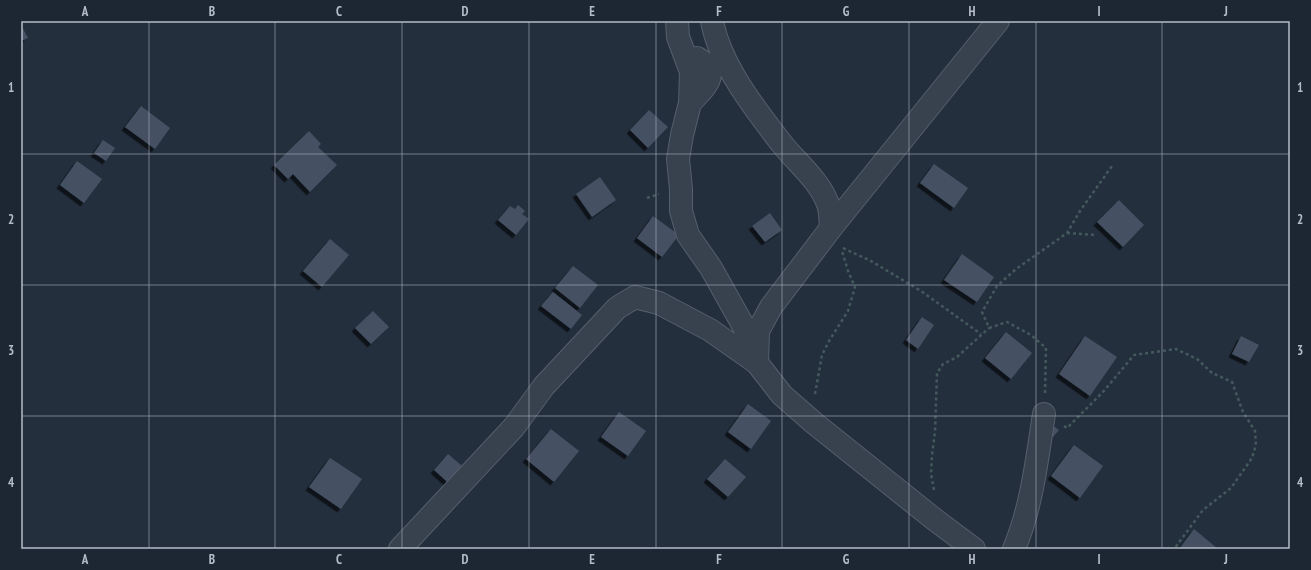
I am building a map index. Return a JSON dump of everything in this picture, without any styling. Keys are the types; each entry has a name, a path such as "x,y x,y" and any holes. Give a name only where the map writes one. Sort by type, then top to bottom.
{"street":[{"path":"677,21 678,37 691,72 690,103 678,159 681,189 681,211 688,235 710,268 744,327 757,363"},
{"path":"712,21 714,34 726,62 756,110 783,145 817,184 828,206 831,228"},
{"path":"757,363 758,331 771,307 831,228 998,21"},
{"path":"400,549 514,427 544,386 617,308 635,297 659,303 710,330 757,363 782,395 814,423 974,549"},
{"path":"1014,549 1021,533 1032,488 1044,414"}],"path":[{"path":"989,328 982,312 997,286 1016,269 1067,233 1112,166"},
{"path":"647,198 664,192"},
{"path":"1067,233 1096,235"},
{"path":"814,423 815,392 822,355 848,311 855,287 840,247 871,261 921,291 981,334"},
{"path":"934,519 935,495 931,474 936,419 937,373 943,364 957,357 989,328 1007,322 1031,335 1046,348 1044,414 1068,428 1103,392 1134,355 1176,349 1197,359 1212,373 1232,382 1243,412 1255,431 1256,445 1252,458 1231,488 1203,510 1174,549"}],"building":[{"path":"21,25 28,38 21,41"},
{"path":"141,106 170,128 155,149 125,127"},
{"path":"649,110 668,127 648,148 630,130"},
{"path":"309,131 321,144 318,147 337,165 310,192 293,174 288,179 274,165"},
{"path":"103,140 115,148 106,161 94,153"},
{"path":"77,161 102,179 84,203 60,185"},
{"path":"934,164 968,188 954,208 920,183"},
{"path":"600,177 616,200 592,217 576,194"},
{"path":"1119,200 1144,225 1123,247 1097,222"},
{"path":"518,205 525,211 522,214 529,219 516,235 498,220 510,206 515,209"},
{"path":"770,213 782,230 765,242 752,226"},
{"path":"653,216 679,235 662,257 637,238"},
{"path":"330,239 349,255 322,287 303,271"},
{"path":"962,254 994,277 977,302 944,280"},
{"path":"573,266 598,285 580,308 555,288"},
{"path":"553,292 582,315 571,329 541,306"},
{"path":"373,311 389,327 371,344 355,328"},
{"path":"922,317 934,325 918,349 906,340"},
{"path":"1006,332 1032,353 1011,379 985,358"},
{"path":"1085,336 1117,357 1090,396 1059,374"},
{"path":"1241,336 1259,345 1249,362 1232,354"},
{"path":"748,404 771,421 751,449 728,432"},
{"path":"619,412 646,431 628,456 601,437"},
{"path":"1052,425 1059,430 1053,437 1047,433"},
{"path":"551,429 579,451 554,482 526,459"},
{"path":"1074,445 1103,466 1080,498 1051,476"},
{"path":"448,454 468,471 453,487 434,470"},
{"path":"330,458 362,479 341,509 309,487"},
{"path":"725,459 746,477 728,497 707,479"},
{"path":"1194,529 1218,549 1179,549"}]}
